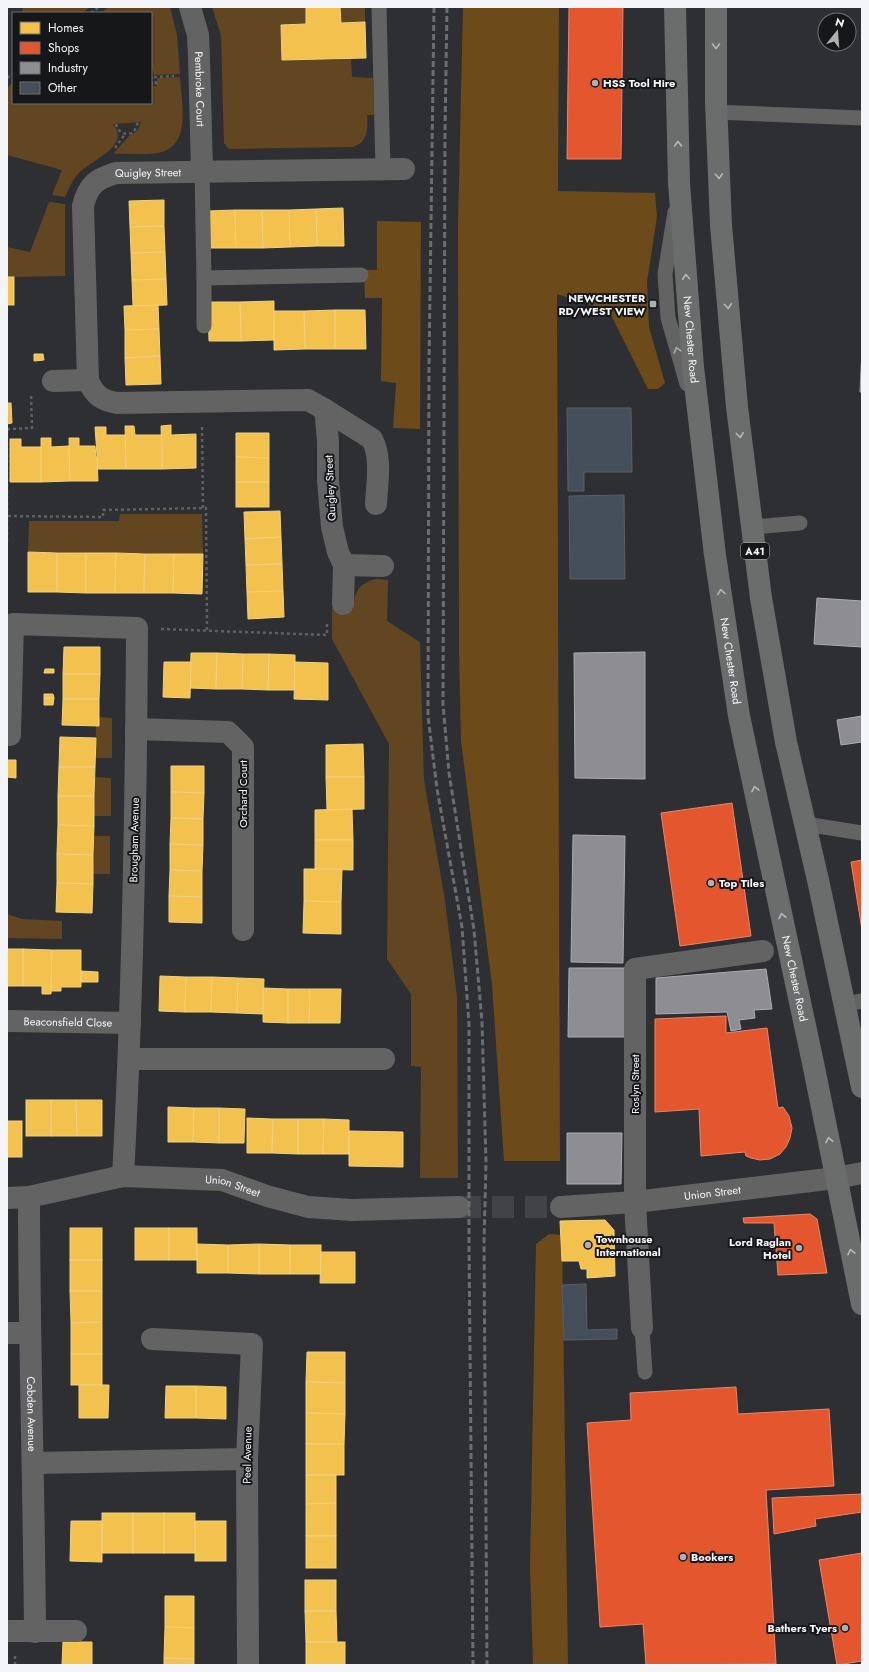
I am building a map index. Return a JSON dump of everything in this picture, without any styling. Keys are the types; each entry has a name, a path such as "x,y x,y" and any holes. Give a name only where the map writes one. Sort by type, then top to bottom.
{"highway":[{"name":"New Chester Road","path":"675,7 680,183 693,367 715,555 739,716 862,1304"},
{"name":"A41","path":"716,7 716,112 721,225 736,400 761,598 785,734 805,824 854,1002 862,1086"}],"street":[{"name":"Pembroke Court","path":"190,7 198,35 202,171"},
{"name":"Quigley Street","path":"88,380 83,206 85,195 92,184 102,177 116,173 394,169"},
{"path":"53,381 88,380 96,395 103,400 110,402 308,400 372,439 378,458 376,504"},
{"name":"Quigley Street","path":"324,409 328,442 328,480 332,527 338,552 344,565 343,604"},
{"path":"344,565 383,566"},
{"path":"10,735 10,619 137,628"},
{"name":"Brougham Avenue","path":"123,1176 130,1023 137,628"},
{"name":"Orchard Court","path":"136,729 228,732 243,747 243,930"},
{"name":"Roslyn Street","path":"642,1328 635,1202 634,969 763,951"},
{"name":"Beaconsfield Close","path":"7,1021 130,1023"},
{"path":"129,1059 384,1059"},
{"name":"Union Street","path":"561,1207 635,1202 836,1178 862,1172"},
{"name":"Union Street","path":"7,1198 29,1197 123,1176 222,1180 267,1196 308,1207 352,1210 459,1207"},
{"name":"Cobden Avenue","path":"29,1197 29,1333 34,1463 35,1632"},
{"path":"7,1333 29,1333"},
{"name":"Peel Avenue","path":"152,1339 252,1344 246,1459 248,1665"},
{"path":"34,1463 246,1459"},
{"path":"7,1631 76,1631"}],"lane":[{"path":"379,7 394,169"},
{"path":"716,112 862,118"},
{"path":"202,171 204,326"},
{"path":"204,278 361,275"},
{"path":"752,527 800,523"},
{"path":"805,824 862,833"},
{"path":"642,1328 645,1372"}],"path":[{"path":"152,84 156,84 155,77 200,75"},
{"path":"116,124 119,130 124,134 128,134 136,129 138,122"},
{"path":"7,541 7,429 32,428 31,382 53,381"},
{"path":"201,402 203,509"},
{"path":"8,516 103,517 103,510 206,508 207,630"},
{"path":"137,628 327,635 328,603 343,604"}],"shaded area":[{"path":"23,7 90,7 83,12 22,12"},
{"path":"109,7 170,7 177,35 180,74 154,75 152,68 152,12 102,12"},
{"path":"212,7 306,7 306,24 281,25 282,60 351,59 352,77 373,78 374,115 367,115 367,130 362,142 353,147 229,149 224,143 221,35"},
{"path":"340,7 365,7 365,22 341,23"},
{"path":"463,7 559,7 558,191 655,193 657,217 647,282 649,327 665,383 658,389 648,389 609,311 557,294 560,1161 504,1161 492,985 461,741 459,654 458,224"},
{"path":"180,77 183,109 183,120 178,139 171,147 162,152 145,154 114,153 129,136 138,130 141,122 113,124 118,135 117,141 108,151 79,173 65,197 52,195 62,170 7,155 7,89 12,82 12,104 152,104 152,86 157,86 157,78"},
{"path":"49,202 65,204 65,276 7,277 7,247 30,252"},
{"path":"377,221 421,222 420,429 393,428 396,383 381,381 382,298 365,298 364,270 377,270"},
{"path":"120,514 202,514 203,554 28,552 29,521 119,521"},
{"path":"376,579 388,580 387,621 420,642 424,780 445,900 457,997 458,1178 420,1178 421,1067 411,1066 411,994 387,959 389,744 332,639 332,608 353,610 358,589 365,583"},
{"path":"99,717 112,718 112,758 95,758 96,726 99,726"},
{"path":"95,777 111,778 111,816 94,816"},
{"path":"94,836 110,836 110,874 93,874"},
{"path":"7,914 22,919 62,921 62,939 7,938"},
{"path":"549,1234 562,1235 568,1665 533,1665 530,1568 536,1244"}],"building: Homes":[{"path":"306,7 340,7 341,23 365,22 366,58 282,60 281,25 306,24"},
{"path":"164,200 164,226 130,227 129,201"},
{"path":"343,208 344,246 317,246 316,209"},
{"path":"316,209 317,246 290,247 289,210"},
{"path":"235,210 236,248 209,248 208,211"},
{"path":"235,210 262,210 263,248 236,248"},
{"path":"262,210 289,210 290,247 263,248"},
{"path":"164,226 165,252 131,253 130,227"},
{"path":"165,252 166,279 132,280 131,253"},
{"path":"7,277 14,277 14,305 7,305"},
{"path":"166,279 167,305 133,306 132,280"},
{"path":"274,301 274,340 241,341 240,302"},
{"path":"208,302 240,302 241,341 209,341"},
{"path":"158,305 159,329 125,330 124,306"},
{"path":"335,310 335,349 305,349 304,311"},
{"path":"335,310 365,310 366,349 335,349"},
{"path":"274,311 304,311 305,349 274,350"},
{"path":"159,329 160,356 125,358 125,330"},
{"path":"34,354 43,354 44,360 34,361"},
{"path":"160,356 161,384 126,385 125,358"},
{"path":"7,403 11,403 12,423 7,424"},
{"path":"171,425 171,435 196,434 196,468 162,469 161,426"},
{"path":"125,426 134,426 135,435 162,435 162,469 126,469"},
{"path":"95,427 106,427 106,435 125,435 126,469 98,469"},
{"path":"236,433 269,433 269,458 236,457"},
{"path":"41,438 51,438 51,447 69,446 70,481 41,482"},
{"path":"69,438 79,438 79,446 95,446 98,481 70,481"},
{"path":"10,439 21,439 21,447 41,447 41,482 10,482"},
{"path":"236,457 269,458 269,482 236,482"},
{"path":"236,482 269,482 269,507 236,507"},
{"path":"280,511 281,537 245,539 244,512"},
{"path":"281,537 282,564 246,565 245,539"},
{"path":"28,552 57,553 57,592 28,592"},
{"path":"57,553 86,553 86,593 57,592"},
{"path":"86,553 116,553 115,593 86,593"},
{"path":"116,553 145,554 144,593 115,593"},
{"path":"145,554 174,554 173,593 144,593"},
{"path":"174,554 203,554 202,594 173,593"},
{"path":"282,564 283,591 247,592 246,565"},
{"path":"283,591 284,617 248,619 247,592"},
{"path":"64,647 100,647 100,674 63,674"},
{"path":"191,653 217,653 216,689 190,688"},
{"path":"217,653 243,654 242,689 216,689"},
{"path":"243,654 269,654 268,690 242,689"},
{"path":"269,654 295,655 295,690 268,690"},
{"path":"164,662 191,662 190,698 163,697"},
{"path":"295,662 328,663 328,700 294,699"},
{"path":"45,669 54,669 54,673 44,673"},
{"path":"63,674 100,674 99,699 63,699"},
{"path":"44,694 53,694 54,698 44,698"},
{"path":"44,698 54,698 53,705 44,705"},
{"path":"63,699 99,699 99,726 62,725"},
{"path":"60,737 96,738 95,767 59,767"},
{"path":"363,744 364,777 326,777 326,745"},
{"path":"7,760 16,760 16,778 7,777"},
{"path":"171,766 204,766 204,793 171,792"},
{"path":"59,767 95,767 94,796 58,796"},
{"path":"326,777 364,777 364,809 327,810"},
{"path":"171,792 204,793 203,819 171,818"},
{"path":"58,796 94,796 94,826 58,825"},
{"path":"352,809 353,840 315,840 315,810"},
{"path":"171,818 203,819 203,845 170,844"},
{"path":"58,825 94,826 93,855 57,854"},
{"path":"315,840 353,840 353,870 315,869"},
{"path":"170,844 203,845 202,871 170,870"},
{"path":"57,854 93,855 93,884 57,883"},
{"path":"304,869 342,869 341,902 304,901"},
{"path":"170,870 202,871 202,897 169,896"},
{"path":"57,883 93,884 92,913 56,912"},
{"path":"169,896 202,897 202,923 169,922"},
{"path":"304,901 341,902 341,934 303,933"},
{"path":"7,949 23,949 23,986 7,986"},
{"path":"23,949 52,950 51,994 42,994 42,986 23,986"},
{"path":"52,950 81,950 81,987 61,987 61,991 51,991"},
{"path":"81,971 98,972 98,982 81,982"},
{"path":"160,976 186,977 185,1012 159,1011"},
{"path":"186,977 212,977 211,1012 185,1012"},
{"path":"212,977 238,978 237,1013 211,1012"},
{"path":"238,978 264,979 263,1014 237,1013"},
{"path":"263,988 288,989 288,1023 263,1022"},
{"path":"288,989 310,989 309,1023 288,1023"},
{"path":"310,989 341,989 340,1023 309,1023"},
{"path":"26,1100 51,1100 51,1136 26,1136"},
{"path":"51,1100 76,1100 77,1136 51,1136"},
{"path":"76,1100 102,1100 102,1136 77,1136"},
{"path":"168,1107 194,1108 193,1142 168,1142"},
{"path":"194,1108 219,1108 219,1143 193,1142"},
{"path":"219,1108 245,1109 244,1143 219,1143"},
{"path":"247,1118 273,1119 272,1153 247,1153"},
{"path":"273,1119 298,1119 298,1154 272,1153"},
{"path":"298,1119 324,1119 323,1154 298,1154"},
{"path":"324,1119 349,1120 349,1154 323,1154"},
{"path":"7,1121 22,1121 22,1157 7,1157"},
{"path":"349,1131 403,1132 403,1167 349,1166"},
{"name":"Townhouse International","path":"605,1220 614,1230 615,1276 587,1278 587,1269 581,1269 579,1261 562,1261 560,1221"},
{"path":"70,1228 102,1228 102,1260 70,1260"},
{"path":"135,1228 169,1228 169,1260 135,1260"},
{"path":"169,1228 197,1228 197,1260 169,1260"},
{"path":"197,1244 228,1245 228,1273 197,1273"},
{"path":"259,1244 290,1245 290,1274 259,1274"},
{"path":"259,1244 259,1274 228,1273 228,1245"},
{"path":"290,1245 321,1245 321,1274 290,1274"},
{"path":"321,1252 355,1252 355,1283 320,1283"},
{"path":"70,1260 102,1260 102,1291 70,1291"},
{"path":"70,1291 102,1291 102,1322 71,1323"},
{"path":"102,1322 102,1354 71,1354 71,1323"},
{"path":"307,1352 345,1352 345,1383 306,1382"},
{"path":"71,1354 102,1354 102,1385 71,1385"},
{"path":"306,1382 345,1383 345,1414 306,1413"},
{"path":"79,1385 109,1385 108,1418 79,1418"},
{"path":"166,1386 196,1386 196,1418 165,1418"},
{"path":"196,1386 226,1387 226,1419 196,1418"},
{"path":"306,1413 345,1414 344,1444 306,1444"},
{"path":"306,1444 344,1444 344,1475 306,1475"},
{"path":"306,1475 336,1475 336,1503 306,1504"},
{"path":"336,1503 336,1536 306,1536 306,1504"},
{"path":"102,1513 133,1513 133,1553 102,1553"},
{"path":"133,1513 164,1513 164,1553 133,1553"},
{"path":"164,1513 195,1513 195,1553 164,1553"},
{"path":"71,1521 102,1521 102,1562 70,1561"},
{"path":"195,1521 226,1521 226,1561 195,1561"},
{"path":"306,1536 336,1536 336,1568 306,1568"},
{"path":"305,1580 336,1580 336,1611 305,1611"},
{"path":"165,1596 194,1596 194,1628 165,1627"},
{"path":"305,1611 336,1611 337,1642 306,1642"},
{"path":"165,1627 194,1628 194,1659 164,1658"},
{"path":"63,1642 92,1642 92,1665 62,1665"},
{"path":"306,1642 345,1642 345,1665 306,1665"},
{"path":"164,1658 194,1659 194,1665 164,1665"}],"building: Shops":[{"name":"HSS Tool Hire","path":"569,7 623,7 621,159 567,159"},
{"path":"732,803 751,936 680,946 661,813"},
{"path":"862,860 862,930 851,862"},
{"path":"726,1016 726,1033 767,1028 778,1108 783,1107 789,1116 792,1128 786,1147 780,1154 770,1159 760,1160 751,1158 746,1156 745,1152 701,1156 699,1109 655,1112 655,1019"},
{"name":"Lord Raglan Hotel","path":"810,1214 817,1219 827,1273 778,1275 774,1223 744,1223 743,1218"},
{"name":"Bookers","path":"736,1387 738,1414 829,1409 834,1486 766,1490 776,1664 646,1665 643,1624 600,1627 587,1423 631,1420 630,1393"},
{"path":"862,1494 862,1512 815,1519 816,1526 774,1534 772,1498"},
{"path":"862,1553 862,1661 837,1665 819,1560"}],"building: Industry":[{"path":"862,350 862,392 860,392"},
{"path":"817,598 862,601 862,647 814,644"},
{"path":"645,652 645,779 575,778 574,653"},
{"path":"862,716 862,742 841,745 837,720"},
{"path":"573,835 625,836 623,963 571,962"},
{"path":"569,968 625,968 625,1037 568,1037"},
{"path":"766,969 772,1009 754,1010 755,1018 739,1020 741,1029 731,1031 727,1012 656,1014 656,978"},
{"path":"567,1133 622,1133 621,1184 567,1184"}],"building: Other":[{"path":"567,408 631,408 632,472 584,472 584,491 568,491"},
{"path":"624,495 625,579 570,579 569,496"},
{"path":"586,1284 587,1330 617,1329 617,1339 564,1340 562,1285"}],"tunnel":[{"path":"459,1207 561,1207"}],"railway":[{"path":"434,7 429,365 428,716 437,789 462,927 469,1024 469,1244 473,1665"},
{"path":"447,7 445,132 443,704 449,773 474,930 482,1022 486,1162 484,1244 487,1665"}],"place":[{"name":"HSS Tool Hire","path":"595,83"},
{"name":"NEWCHESTER RD/WEST VIEW","path":"653,304"},
{"name":"Top Tiles","path":"711,883"},
{"name":"Townhouse International","path":"588,1245"},
{"name":"Lord Raglan Hotel","path":"799,1248"},
{"name":"Bookers","path":"683,1557"},
{"name":"Bathers Tyers","path":"845,1628"}]}
